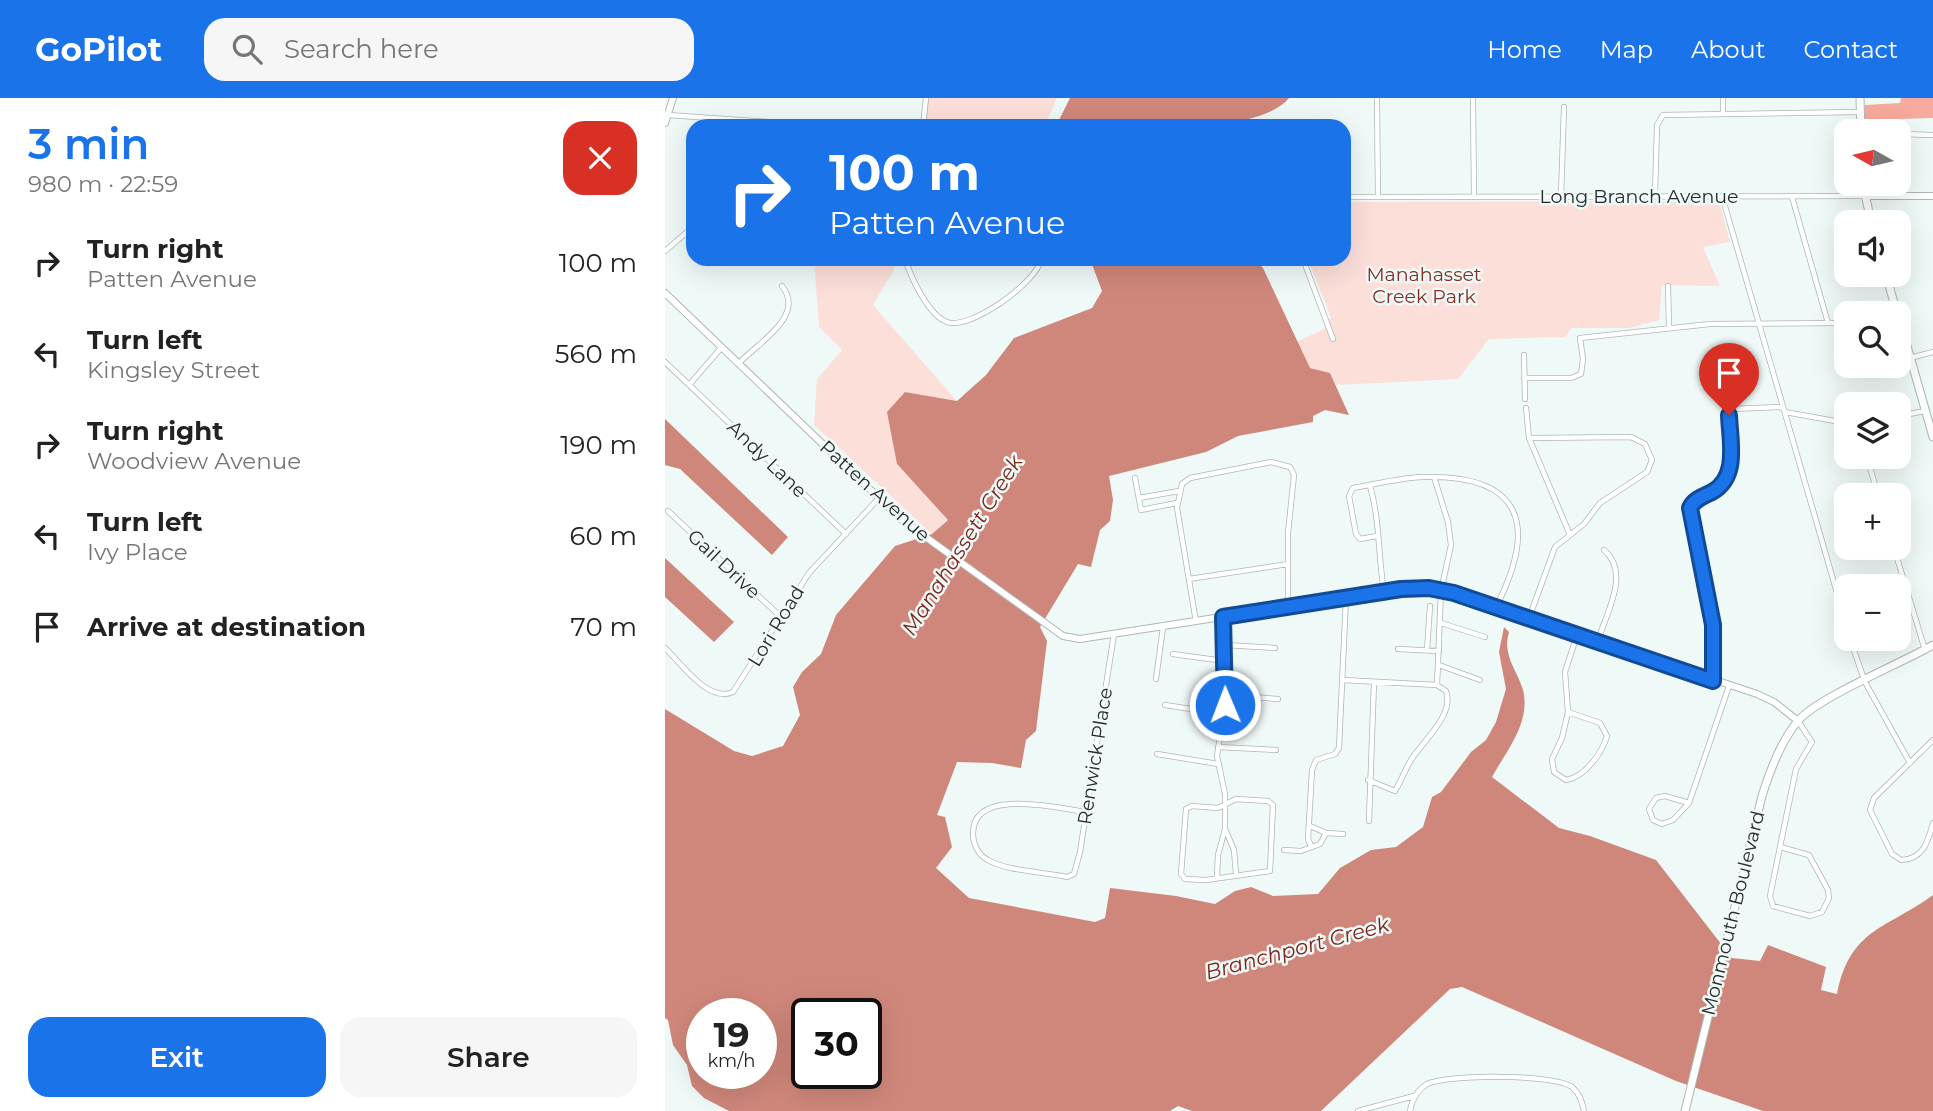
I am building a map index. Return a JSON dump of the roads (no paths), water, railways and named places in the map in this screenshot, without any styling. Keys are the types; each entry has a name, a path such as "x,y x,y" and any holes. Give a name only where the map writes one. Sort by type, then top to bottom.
{"main road":[{"path":"1860,98 1860,119"},
{"path":"1865,196 1868,210"},
{"path":"1911,362 1933,437"},
{"path":"1798,720 1832,697 1933,645"},
{"name":"Monmouth Boulevard","path":"1685,1111 1729,922 1767,779 1798,720"}],"street":[{"path":"674,98 666,119 686,120"},
{"path":"924,119 926,98"},
{"path":"1377,98 1378,197"},
{"path":"1473,98 1474,196"},
{"path":"1723,98 1723,113"},
{"path":"1561,196 1563,107"},
{"path":"1655,195 1657,125 1661,116 1860,112"},
{"path":"1911,134 1933,135"},
{"path":"1722,196 1834,582"},
{"name":"Long Branch Avenue","path":"1351,197 1865,196"},
{"name":"Long Branch Avenue","path":"1911,196 1933,196"},
{"path":"1792,197 1828,323"},
{"path":"665,251 686,233"},
{"path":"909,266 934,312 947,322 957,324 977,317 1030,281 1039,266"},
{"path":"1306,266 1332,339"},
{"path":"739,363 788,313 789,297 782,286"},
{"path":"1668,286 1669,327"},
{"name":"Patten Avenue","path":"665,293 914,530 1047,626 1077,639 1419,587 1496,607 1729,686 1774,702 1798,720"},
{"path":"1524,378 1571,378 1581,374 1583,359 1580,338 1669,327 1834,323"},
{"path":"689,384 722,347"},
{"path":"1911,358 1933,352"},
{"path":"1524,355 1525,399"},
{"name":"Andy Lane","path":"665,362 846,534"},
{"path":"1525,408 1529,438 1570,535"},
{"path":"1713,681 1713,625 1691,506 1724,484 1730,475 1731,409 1784,409 1834,420"},
{"path":"1911,413 1925,411"},
{"path":"1529,438 1631,437 1643,442 1652,460 1647,472 1600,503 1584,524 1549,555 1529,618"},
{"path":"1196,622 1177,503 1179,491 1190,478 1271,462 1290,467 1294,482 1288,607"},
{"path":"1434,477 1450,535 1450,556 1441,591 1437,685"},
{"path":"1377,536 1360,539 1351,514 1351,489 1434,477 1490,486 1501,493 1514,509 1518,530 1515,561 1496,607"},
{"path":"1135,478 1141,510 1177,503"},
{"path":"1370,485 1377,513 1384,592"},
{"path":"1139,498 1179,491"},
{"name":"Lori Road","path":"665,648 711,692 729,694 739,686 809,573 879,498"},
{"name":"Gail Drive","path":"668,511 781,617"},
{"path":"1597,641 1617,581 1615,562 1604,550"},
{"path":"1897,560 1924,650"},
{"path":"1188,579 1288,564"},
{"path":"1311,846 1313,765 1320,757 1335,754 1339,748 1346,598"},
{"path":"1427,650 1430,606"},
{"path":"1223,617 1225,695 1218,764 1226,829 1234,850 1236,874"},
{"path":"1441,623 1485,637"},
{"path":"1156,679 1163,627"},
{"name":"Renwick Place","path":"1085,812 1010,804 991,807 975,822 975,847 987,860 1071,876 1076,871 1114,634"},
{"path":"1568,712 1600,723 1607,733 1599,754 1578,776 1566,780 1554,772 1552,762 1568,712 1565,672 1577,635"},
{"path":"1225,645 1275,648"},
{"path":"1398,649 1439,651"},
{"path":"1854,651 1865,682 1910,763"},
{"path":"1173,654 1224,660"},
{"path":"1439,665 1480,680"},
{"path":"1343,680 1437,685 1446,691 1448,700 1434,731 1411,760 1396,789 1392,791 1368,780"},
{"path":"1369,821 1368,780 1374,682"},
{"path":"1689,803 1660,797 1652,801 1649,813 1657,823 1665,824 1673,820 1689,803 1729,686"},
{"path":"1225,695 1278,698"},
{"path":"1165,705 1223,713"},
{"path":"1780,847 1805,853 1812,859 1829,894 1826,908 1819,914 1807,916 1773,906 1770,899 1780,847 1795,769 1812,741 1798,720"},
{"path":"1933,740 1874,798 1871,814 1892,854 1901,860 1923,851 1933,823"},
{"path":"1218,747 1276,750"},
{"path":"1157,754 1218,764"},
{"path":"1236,799 1268,801 1274,808 1270,871 1265,874 1236,874 1197,881 1183,877 1185,811 1192,806 1218,808 1225,804 1236,799"},
{"path":"1310,826 1321,828 1326,833 1343,834"},
{"path":"1217,877 1218,855 1226,829"},
{"path":"1284,850 1301,851 1320,844 1326,833"},
{"path":"1410,1111 1415,1096 1427,1084 1449,1080 1543,1078 1571,1086 1580,1097 1584,1111"},
{"path":"1358,1111 1415,1096"}],"water":[{"path":"1070,98 1289,98 1271,111 1249,119 1060,119"},
{"path":"1093,266 1261,266 1310,368 1330,373 1349,415 1325,410 1313,416 1313,422 1238,436 1206,452 1109,476 1113,500 1110,521 1100,530 1091,567 1078,564 1040,627 1047,641 1036,731 1026,740 1021,768 992,763 957,762 937,815 945,817 952,847 936,868 969,898 1095,922 1105,918 1110,888 1215,904 1235,891 1251,887 1273,896 1318,894 1340,868 1371,850 1396,847 1423,827 1432,797 1441,792 1471,752 1486,740 1496,722 1506,689 1499,652 1504,627 1509,632 1507,648 1525,702 1521,724 1492,777 1559,828 1590,836 1656,860 1732,958 1760,961 1768,945 1826,967 1821,990 1837,994 1851,955 1861,943 1873,932 1933,895 1933,1111 1763,1111 1676,1081 1462,987 1450,989 1321,1111 1192,1111 1178,1106 1170,1111 729,1111 704,1098 695,1089 777,1089 777,998 686,998 686,1064 673,1045 668,1020 665,1018 665,709 734,751 752,756 783,746 800,715 793,687 802,672 821,654 836,615 895,546 932,534 948,520 897,464 887,412 905,392 957,401 986,375 1014,338 1092,308 1102,291"},
{"path":"665,419 788,537 772,555 680,469 665,465"},
{"path":"665,558 734,622 714,642 665,597"}],"park label":[{"name":"Manahasset Creek Park","path":"1424,285"}],"water label":[{"name":"Manahassett Creek","path":"962,545"},
{"name":"Branchport Creek","path":"1297,948"}]}
